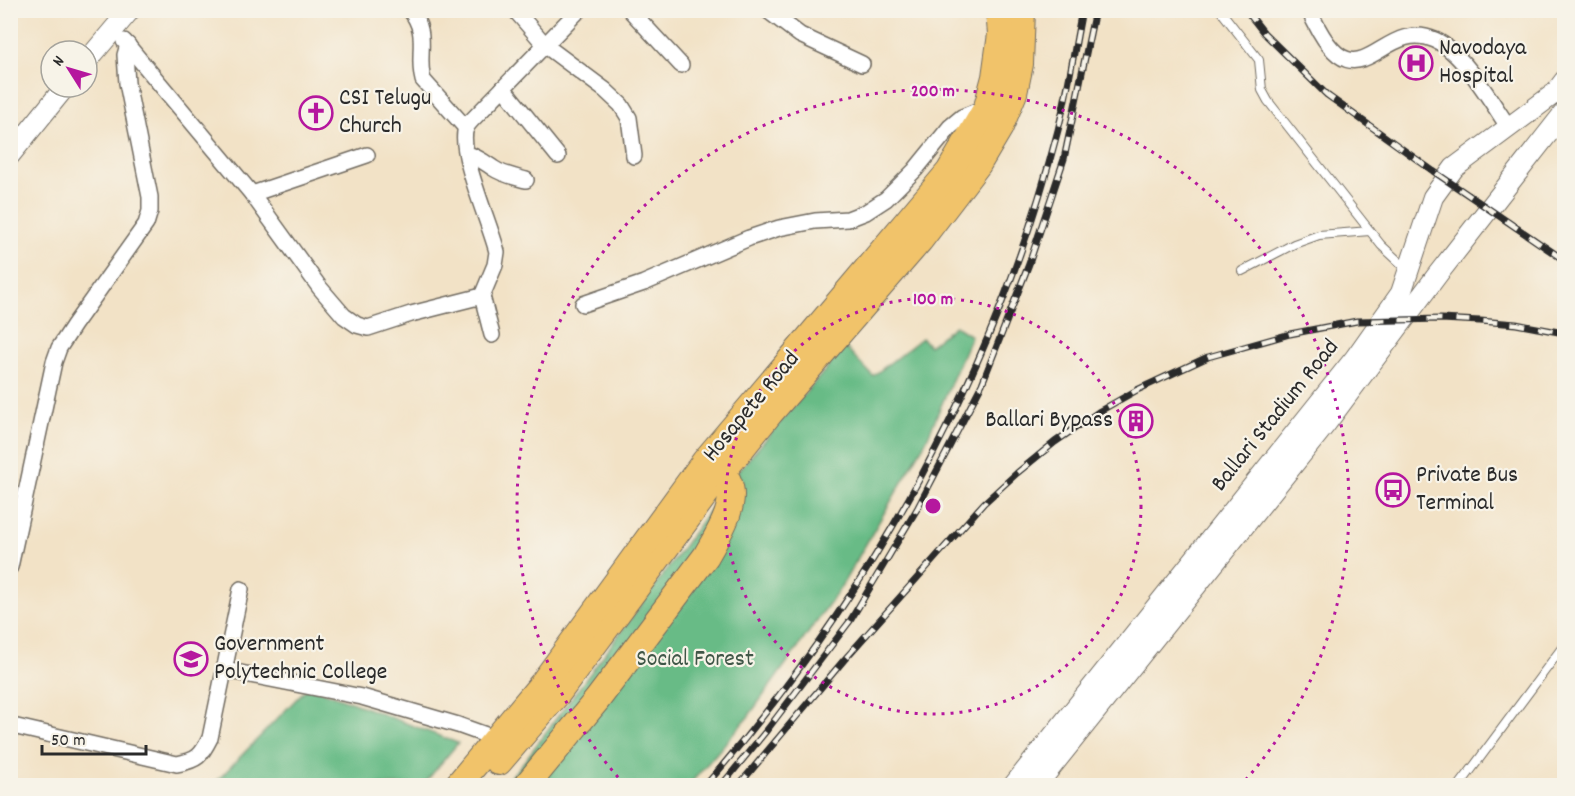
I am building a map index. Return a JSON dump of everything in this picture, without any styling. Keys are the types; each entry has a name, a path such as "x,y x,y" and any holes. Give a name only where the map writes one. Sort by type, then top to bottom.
{"highway":[{"name":"Hosapete Road","path":"457,786 543,683 949,172 987,107 1000,34 999,10"},
{"name":"Hosapete Road","path":"480,786 558,693 713,467 770,413 920,240 978,164 1000,127 1014,93 1020,64 1022,10"},
{"path":"526,786 597,700 706,556 727,515 730,502 727,480 713,467"}],"street":[{"path":"99,47 130,10"},
{"path":"410,10 421,30 423,46 420,70 423,80 466,128"},
{"path":"515,10 546,45 621,105 629,118 634,156"},
{"path":"492,335 482,296 495,265 497,252 467,154 466,128 579,10"},
{"path":"630,10 681,65"},
{"path":"767,10 800,35 862,64"},
{"path":"1309,10 1315,24 1335,54 1350,61 1361,61 1402,39 1417,36 1434,40 1452,52 1484,90 1509,128"},
{"path":"114,29 252,194 320,288 344,316 357,325 368,328 411,314 482,296"},
{"path":"10,567 54,362 59,348 139,235 150,211 150,197 127,84 125,55 128,45"},
{"name":"Ballari Stadium Road","path":"1036,786 1318,419 1355,358 1401,293 1433,197 1454,168 1471,153 1555,93 1564,81"},
{"path":"503,88 558,156"},
{"path":"10,155 55,99"},
{"path":"583,304 644,284 749,238 779,228 814,221 848,219 866,212 886,199 962,117 987,107"},
{"name":"Ballari Stadium Road","path":"1013,786 1438,274 1564,113"},
{"path":"467,154 477,157 507,175 526,180"},
{"path":"252,194 367,155"},
{"path":"17,727 177,764 190,762 201,755 210,738 241,589"},
{"path":"225,670 362,697 497,739"}],"lane":[{"path":"1220,10 1259,60 1264,96 1370,231 1396,261 1408,271"},
{"path":"1242,271 1294,244 1319,235 1370,231"},
{"path":"1459,786 1564,645"}],"green space":[{"name":"Social Forest","path":"955,326 971,336 926,441 841,587 748,717 689,785 503,786 526,759 656,585 733,477 845,347 873,376 922,338 929,346"},
{"path":"309,686 458,743 423,785 212,786"}],"railway":[{"path":"705,786 765,714 821,638 873,560 920,479 962,395 999,309 1032,220 1062,115 1082,10"},
{"path":"721,786 850,621 917,509 982,384 1029,264 1064,159 1095,10"},
{"path":"1246,10 1264,33 1327,95 1433,171 1564,260"},
{"path":"738,786 844,660 984,503 1055,442 1100,411 1137,390 1208,357 1290,334 1357,321 1441,319 1480,321 1516,324 1564,333"}],"place":[{"name":"Navodaya Hospital","path":"1416,63"},
{"name":"CSI Telugu Church","path":"316,113"},
{"name":"Ballari Bypass","path":"1136,421"},
{"name":"Private Bus Terminal","path":"1393,490"},
{"name":"Government Polytechnic College","path":"191,659"}]}
